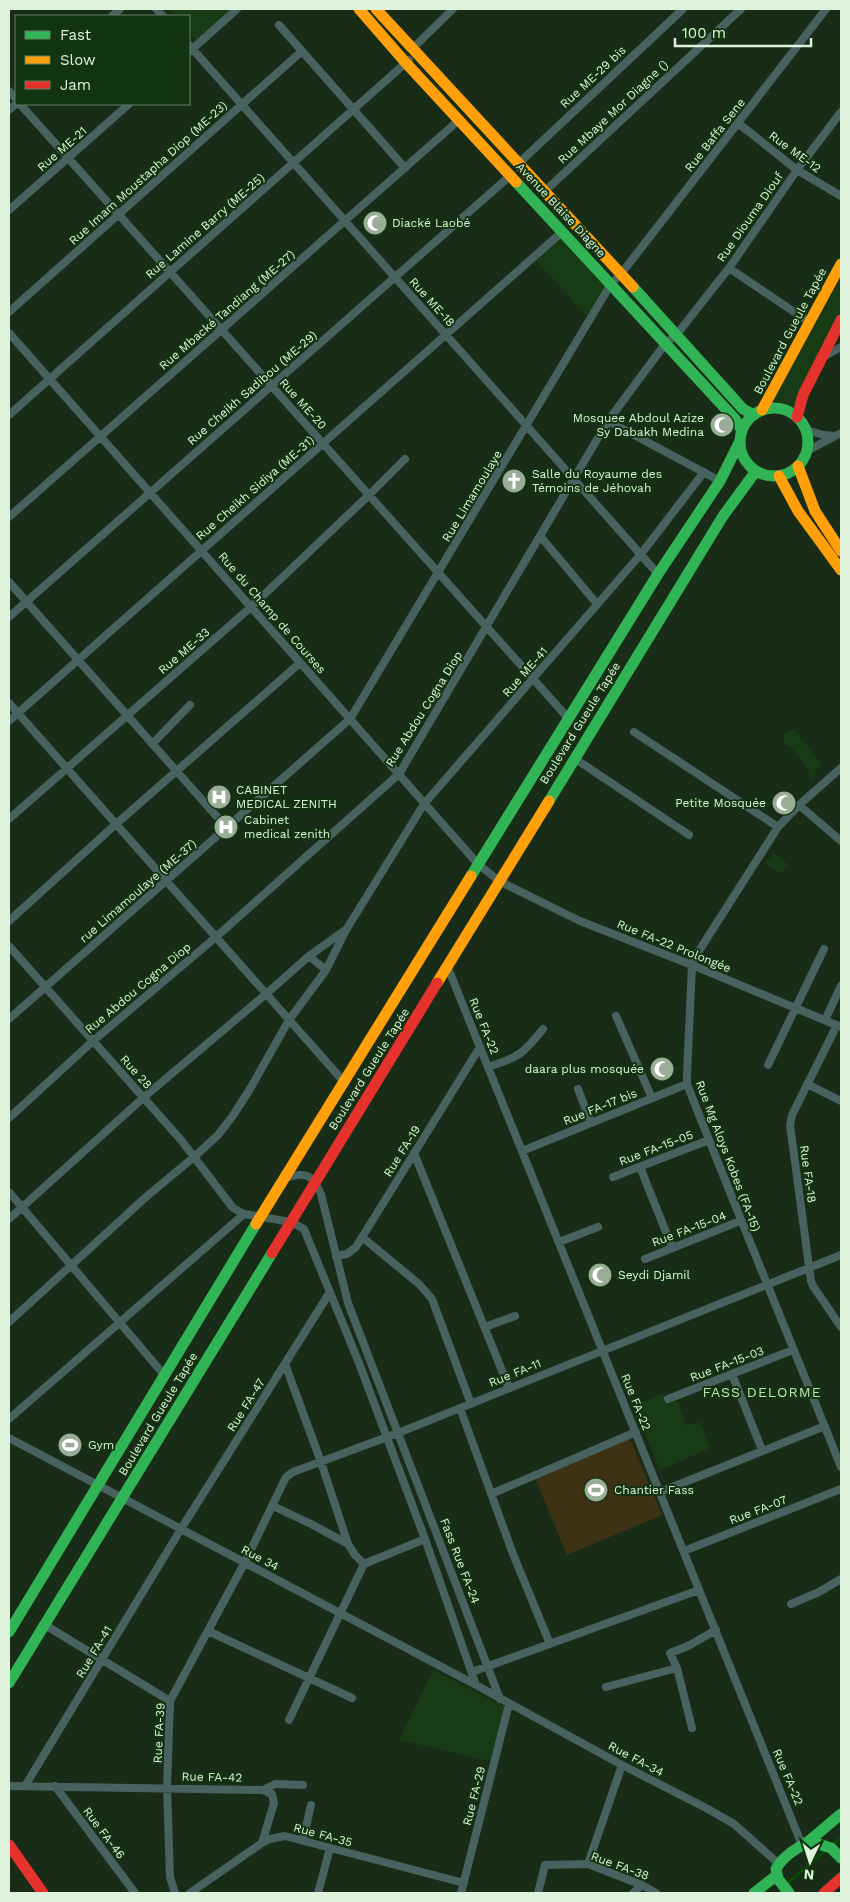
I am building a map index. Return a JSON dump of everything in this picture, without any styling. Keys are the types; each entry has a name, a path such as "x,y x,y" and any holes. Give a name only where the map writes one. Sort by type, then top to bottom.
{"street":[{"path":"190,49 237,9"},
{"name":"Avenue Blaise Diagne","path":"359,9 406,63 735,419 741,436"},
{"name":"Avenue Blaise Diagne","path":"376,9 677,334 720,384 743,408 758,413"},
{"name":"Rue Lamine Barry (ME-25)","path":"9,415 406,63 414,51 453,9"},
{"name":"Rue ME-29 bis","path":"518,163 683,9"},
{"name":"Rue Mbaye Mor Diagne ()","path":"545,191 741,9"},
{"name":"Rue Baffa Sene","path":"611,284 621,274 826,9"},
{"path":"279,25 355,108 405,168"},
{"name":"Rue ME-18","path":"190,49 658,574"},
{"name":"Rue Imam Moustapha Diop (ME-23)","path":"9,312 302,51"},
{"name":"Rue ME-20","path":"21,105 568,718"},
{"name":"Rue ME-21","path":"9,210 129,105"},
{"name":"Rue Diouma Diouf","path":"665,344 677,334 729,268 797,170 841,112"},
{"name":"Rue Mbacké Tandiang (ME-27)","path":"9,517 460,120"},
{"name":"Rue ME-12","path":"738,122 797,170 841,196"},
{"name":"Rue Cheikh Sadibou (ME-29)","path":"9,617 511,175"},
{"name":"Rue Cheikh Sidiya (ME-31)","path":"9,720 562,232"},
{"name":"Boulevard Gueule Tapée","path":"758,413 841,264"},
{"path":"729,268 809,322"},
{"name":"Rue Limamoulaye","path":"350,719 439,574 611,284"},
{"path":"797,417 803,396 841,320"},
{"name":"Rue du Champ de Courses","path":"9,333 478,864"},
{"name":"Rue Abdou Cogna Diop","path":"9,1118 93,1041 216,938 399,774 608,421 665,344"},
{"path":"823,357 841,347"},
{"path":"711,393 720,384"},
{"path":"780,409 797,417 806,430 808,440 807,451 793,471 779,476 767,476 756,471 748,464 743,456 741,436 747,422 758,413 780,409"},
{"path":"608,421 720,481"},
{"path":"806,430 824,435 838,434"},
{"path":"807,451 838,434"},
{"name":"Boulevard Gueule Tapée","path":"9,1632 568,718 658,574 720,481 741,436"},
{"name":"Rue ME-33","path":"9,819 251,607 405,459"},
{"path":"798,466 806,494 816,516 841,551"},
{"name":"Boulevard Gueule Tapée","path":"9,1683 723,516 756,471"},
{"name":"Rue ME-41","path":"9,1322 146,1197 218,1135 250,1089 289,1020 326,970 346,930 424,804 641,554 704,472"},
{"path":"779,476 798,511 841,570"},
{"path":"540,537 597,604"},
{"path":"9,582 227,828"},
{"path":"9,921 116,824 300,663"},
{"path":"9,704 344,1083"},
{"path":"152,744 190,705"},
{"name":"rue Limamoulaye (ME-37)","path":"9,1019 350,719"},
{"path":"634,732 778,827"},
{"path":"574,758 689,835"},
{"name":"Rue Mg Aloys Kobes (FA-15)","path":"841,768 799,805 778,827 695,957 692,965 687,1084 740,1221 768,1284 841,1467"},
{"path":"799,805 841,841"},
{"path":"478,864 499,881"},
{"name":"Rue FA-22 Prolongée","path":"499,881 580,921 839,1026"},
{"path":"9,1219 143,1098 309,956 346,930"},
{"name":"Rue 28","path":"9,946 181,1140 233,1208 244,1214"},
{"path":"768,1064 824,949"},
{"path":"309,956 326,970"},
{"name":"Rue FA-22","path":"448,968 699,1590 806,1843"},
{"path":"825,1020 841,986"},
{"path":"616,1016 652,1098"},
{"name":"Rue FA-18","path":"839,1026 807,1084 792,1115 790,1125 813,1286 841,1327"},
{"path":"488,1067 506,1062 526,1050 543,1029"},
{"name":"Rue FA-19","path":"336,1256 347,1254 353,1250 362,1238 480,1047"},
{"name":"Rue FA-17 bis","path":"522,1151 687,1084"},
{"path":"807,1084 841,1101"},
{"path":"578,1089 591,1123"},
{"name":"Rue FA-15-05","path":"613,1177 708,1140"},
{"path":"414,1153 509,1388"},
{"path":"640,1166 672,1247"},
{"path":"286,1178 303,1175 311,1177 316,1182"},
{"name":"Fass Rue FA-24","path":"316,1182 325,1206 348,1303 500,1699"},
{"path":"9,1192 165,1376"},
{"path":"9,1420 244,1214 299,1224 308,1234 359,1363 425,1539 476,1685"},
{"name":"Rue FA-15-04","path":"645,1259 740,1221"},
{"path":"559,1242 598,1227"},
{"path":"362,1238 419,1284 432,1299 470,1404"},
{"name":"Rue FA-11","path":"245,1562 286,1477 293,1472 398,1433 841,1254"},
{"name":"Rue FA-47","path":"181,1529 330,1292"},
{"path":"485,1328 515,1316"},
{"name":"Rue FA-15-03","path":"668,1399 793,1350"},
{"path":"285,1364 321,1462 348,1544 355,1556 364,1564"},
{"path":"732,1374 762,1450"},
{"path":"460,1408 513,1554 550,1644"},
{"path":"660,1492 825,1426"},
{"path":"491,1494 636,1432"},
{"name":"Rue 34","path":"9,1438 500,1699"},
{"name":"Rue FA-07","path":"684,1551 841,1489"},
{"path":"273,1506 348,1544"},
{"name":"Rue FA-41","path":"25,1786 181,1529"},
{"path":"289,1720 364,1564 425,1539"},
{"name":"Rue FA-39","path":"175,1893 170,1877 167,1787 170,1701 245,1562"},
{"path":"791,1604 841,1580"},
{"path":"472,1672 699,1590"},
{"path":"45,1625 170,1701"},
{"path":"692,1728 677,1668 670,1653 688,1646 716,1630"},
{"path":"208,1631 352,1698"},
{"path":"606,1687 677,1668"},
{"name":"Rue FA-34","path":"500,1699 734,1824 757,1844 778,1869"},
{"name":"Rue FA-29","path":"461,1893 509,1704"},
{"path":"588,1864 622,1765"},
{"name":"Rue FA-42","path":"9,1786 263,1790 275,1784 303,1785"},
{"name":"Rue FA-46","path":"55,1786 136,1893"},
{"path":"262,1843 274,1803 272,1794 263,1790"},
{"path":"303,1840 312,1805"},
{"path":"754,1893 806,1843 841,1814"},
{"name":"Rue FA-35","path":"190,1893 270,1838 285,1836 464,1883"},
{"path":"806,1843 828,1846 839,1854"},
{"path":"9,1845 43,1893"},
{"path":"318,1893 330,1848"},
{"name":"Rue FA-38","path":"538,1893 546,1866 588,1864 642,1885 656,1893"},
{"path":"778,1869 788,1893"},
{"path":"825,1893 841,1878"},
{"path":"633,1893 642,1885"}],"shaded area":[{"path":"168,9 234,9 196,40 190,33 190,15 174,15"},
{"path":"562,235 607,285 586,316 536,260"},
{"path":"841,278 841,316 792,409 773,400"},
{"path":"794,729 821,763 815,771 817,775 813,780 808,775 809,770 790,746 784,744 784,734"},
{"path":"773,853 788,864 780,874 766,863"},
{"path":"663,1393 669,1403 677,1400 686,1425 700,1422 710,1448 660,1470 634,1406"},
{"name":"Chantier Fass","path":"630,1439 662,1515 567,1555 535,1478"},
{"path":"433,1670 505,1707 489,1761 399,1740"}],"waterway":[{"path":"832,1845 841,1837"},
{"path":"787,1884 826,1850"}],"traffic: fast":[{"path":"516,182 735,419 742,431"},
{"path":"633,287 743,409 754,415"},
{"path":"774,408 787,411 798,418 805,429 808,442 805,455 798,466 787,473 774,476 761,473 750,466 743,455 740,442 743,429 750,418 761,411 774,408"},
{"path":"471,876 658,574 720,481 740,441"},
{"path":"549,801 723,516 756,471"},
{"path":"9,1632 256,1224"},
{"path":"9,1683 272,1253"},
{"path":"809,1841 841,1814"},
{"path":"789,1893 778,1879 776,1869 786,1856 809,1841 831,1848 841,1858"},
{"path":"754,1893 777,1875"}],"traffic: slow":[{"path":"359,9 516,182"},
{"path":"376,9 633,287"},
{"path":"762,410 841,264"},
{"path":"798,466 815,511 841,551"},
{"path":"779,476 798,511 841,570"},
{"path":"437,983 549,801"},
{"path":"256,1224 471,876"}],"traffic: jam":[{"path":"797,417 803,395 841,320"},
{"path":"272,1253 437,983"},
{"path":"9,1845 43,1893"},
{"path":"824,1893 841,1878"}],"place":[{"name":"Diacké Laobé","path":"375,223"},
{"name":"Mosquee Abdoul Azize Sy Dabakh Medina","path":"722,425"},
{"name":"Salle du Royaume des Témoins de Jéhovah","path":"514,481"},
{"name":"CABINET MEDICAL ZENITH","path":"219,797"},
{"name":"Petite Mosquée","path":"784,803"},
{"name":"Cabinet medical zenith","path":"226,827"},
{"name":"daara plus mosquée","path":"662,1069"},
{"name":"Seydi Djamil","path":"600,1275"},
{"name":"Gym","path":"70,1445"},
{"name":"Chantier Fass","path":"596,1490"}],"district":[{"name":"FASS DELORME","path":"762,1392"}]}
